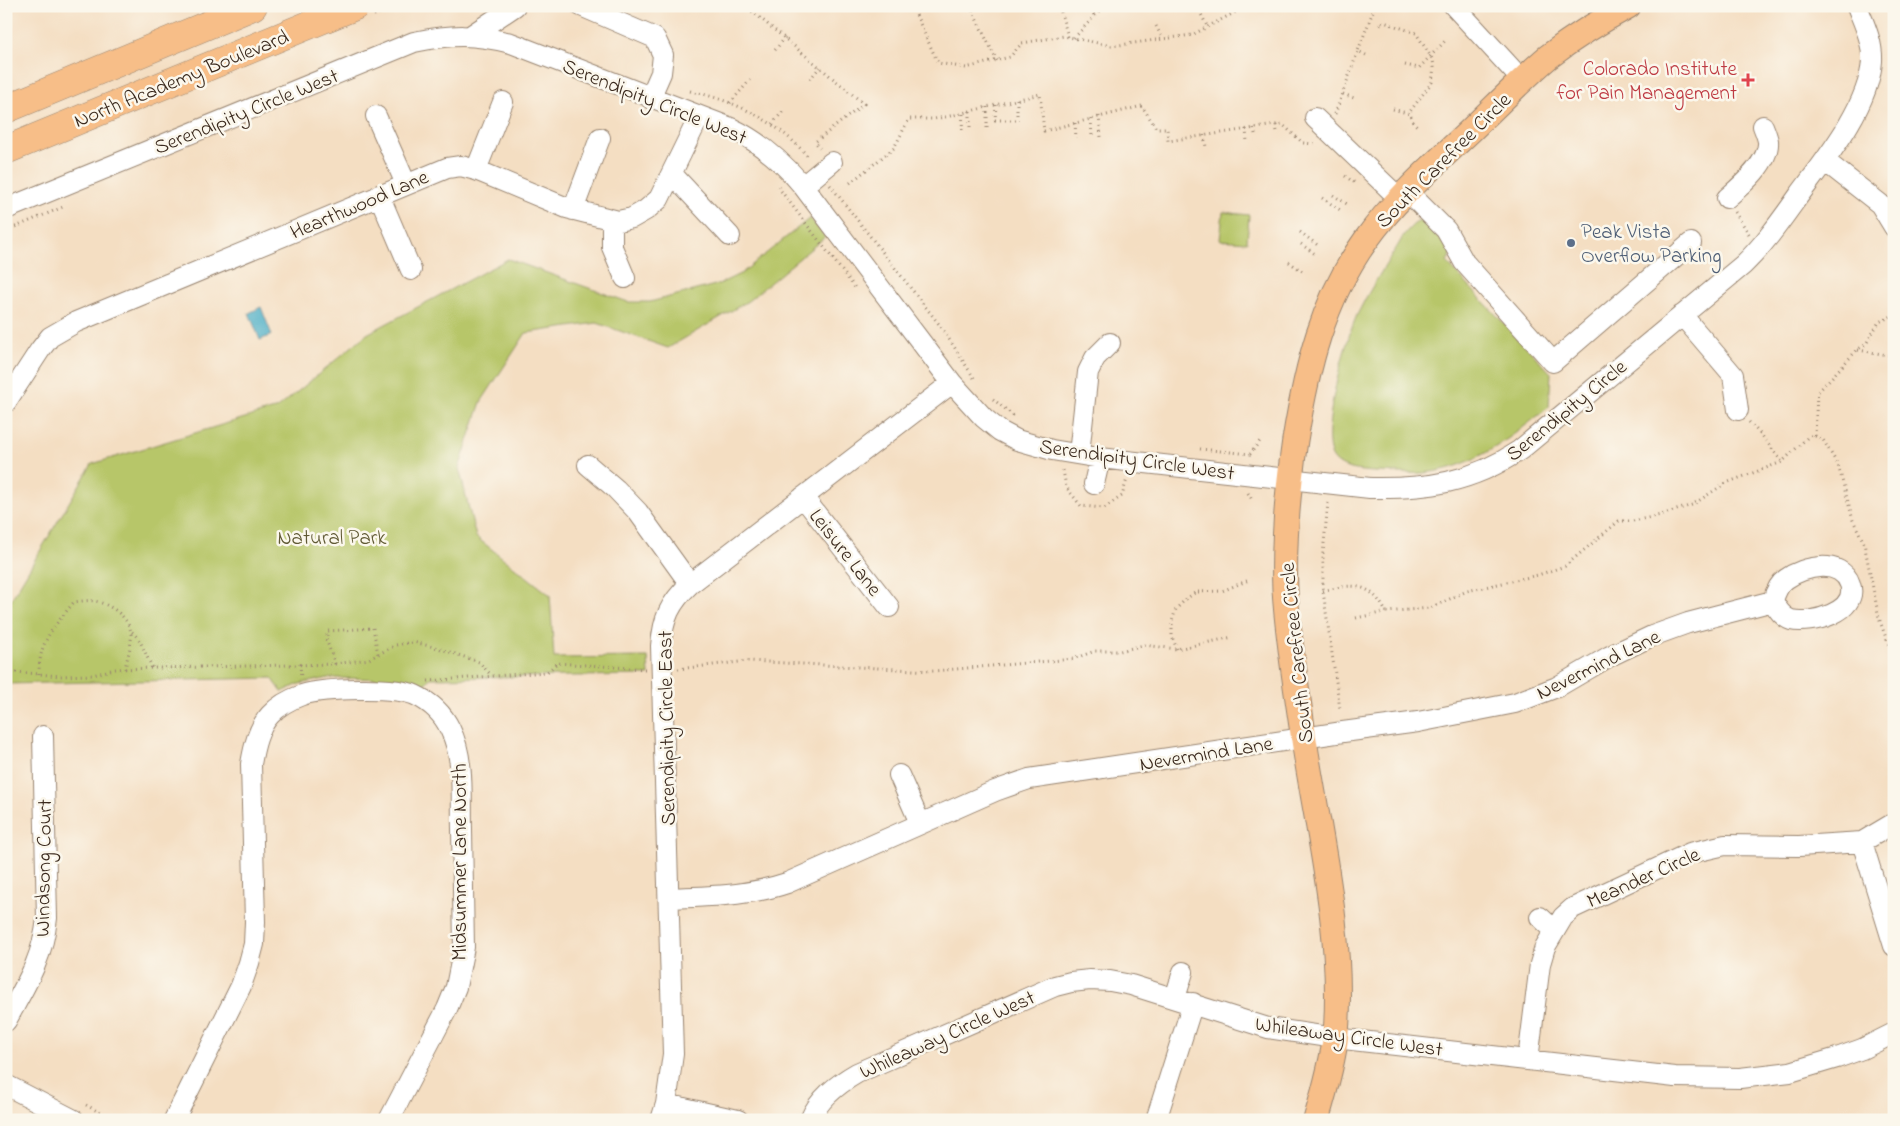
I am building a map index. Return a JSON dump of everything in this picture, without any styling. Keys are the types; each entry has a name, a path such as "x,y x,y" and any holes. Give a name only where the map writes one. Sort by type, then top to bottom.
{"highway":[{"name":"North Academy Boulevard","path":"6,109 253,6"},
{"name":"North Academy Boulevard","path":"6,150 355,6"}],"main road":[{"name":"South Carefree Circle","path":"1316,1120 1336,1038 1336,944 1304,738 1285,591 1285,556 1289,479 1302,398 1321,325 1334,295 1360,249 1389,211 1404,195 1522,80 1552,55 1599,22 1628,6"}],"street":[{"path":"470,36 515,6"},
{"path":"581,6 655,38 663,54 660,73 650,98"},
{"path":"1454,6 1522,80"},
{"name":"Serendipity Circle","path":"1289,479 1370,488 1407,488 1431,485 1480,473 1499,464 1520,450 1758,250 1825,161 1857,109 1870,76 1872,60 1870,42 1857,6"},
{"name":"Serendipity Circle West","path":"6,209 393,50 432,38 452,35 511,43 750,137 783,164 802,186 952,383 984,418 1000,431 1017,440 1052,450 1100,458 1289,479"},
{"path":"476,170 503,102"},
{"path":"376,116 406,184"},
{"name":"Hearthwood Lane","path":"6,402 40,350 50,337 61,330 83,319 447,168 461,166 476,170 574,210 618,221 632,218 646,210 659,199 699,117"},
{"path":"1324,119 1404,195 1446,230 1464,262 1554,362 1691,242"},
{"path":"1727,198 1752,175 1766,154 1768,143 1763,126"},
{"path":"574,210 600,138"},
{"path":"802,186 826,156"},
{"path":"1825,161 1880,204 1894,227"},
{"path":"672,174 730,236"},
{"path":"379,195 411,270"},
{"path":"612,220 612,247 625,278"},
{"path":"1682,315 1732,375 1738,410"},
{"path":"1079,454 1088,372 1095,358 1110,343"},
{"name":"Serendipity Circle East","path":"663,1112 673,1054 662,670 662,629 668,612 677,597 690,584 952,383"},
{"path":"1094,484 1100,458"},
{"path":"588,464 638,512 690,584"},
{"name":"Leisure Lane","path":"803,497 889,607"},
{"name":"Nevermind Lane","path":"670,898 741,894 766,890 787,883 1012,784 1029,779 1418,722 1522,701 1557,687 1610,656 1652,636 1688,623 1773,601"},
{"name":"Midsummer Lane North","path":"174,1120 241,986 250,963 254,944 255,922 251,764 262,728 270,715 286,703 302,695 318,692 393,690 414,695 433,706 444,717 451,730 461,765 464,947 456,987 447,1009 388,1120"},
{"name":"Windsong Court","path":"6,1021 32,972 45,939 47,918 43,736"},
{"path":"899,775 920,823"},
{"name":"Meander Circle","path":"1528,1060 1547,924 1563,917 1579,905 1704,849 1725,844 1799,846 1862,842 1894,824"},
{"path":"1862,842 1894,946"},
{"path":"1156,1120 1184,1001 1183,972"},
{"name":"Whileaway Circle West","path":"810,1120 824,1097 840,1083 857,1073 1055,986 1090,980 1131,985 1268,1028 1336,1038 1675,1077 1740,1078 1790,1072 1815,1066 1862,1049 1894,1033"},
{"path":"6,1085 74,1120"},
{"path":"663,1112 738,1120"}],"path":[{"path":"912,6 938,63 966,68 1010,57 1022,43 1068,37 1112,46 1192,34 1247,6"},
{"path":"970,6 997,61"},
{"path":"1068,37 1059,8 1071,6"},
{"path":"1087,6 1095,16"},
{"path":"1074,38 1104,6"},
{"path":"1197,6 1207,26"},
{"path":"1324,119 1342,94 1375,6"},
{"path":"748,8 864,104 815,142 826,156"},
{"path":"1380,25 1381,21 1416,33 1431,56 1434,67 1432,82 1409,114"},
{"path":"1156,26 1163,39"},
{"path":"775,50 785,38"},
{"path":"1405,65 1419,68 1446,40"},
{"path":"1358,52 1366,54"},
{"path":"810,79 820,67"},
{"path":"730,103 750,80"},
{"path":"850,183 894,148 909,119 934,119 1040,94 1044,130 1142,106 1156,128 1166,128 1168,141 1282,124 1303,143 1319,144"},
{"path":"1342,94 1354,98"},
{"path":"996,104 995,120 1017,122 1017,99"},
{"path":"987,107 987,131"},
{"path":"1393,108 1409,114 1418,127"},
{"path":"772,124 785,109"},
{"path":"970,111 970,130"},
{"path":"962,130 963,113"},
{"path":"1099,116 1101,137"},
{"path":"1091,119 1092,137"},
{"path":"1075,123 1076,138"},
{"path":"1066,125 1067,131"},
{"path":"1276,125 1277,132"},
{"path":"1254,128 1255,134"},
{"path":"1246,129 1247,142"},
{"path":"1204,135 1206,147"},
{"path":"828,182 942,328 976,382"},
{"path":"777,186 858,292"},
{"path":"1333,195 1347,204"},
{"path":"1322,198 1342,211"},
{"path":"1727,198 1758,250"},
{"path":"6,232 70,204"},
{"path":"1300,232 1319,246"},
{"path":"1301,244 1315,254"},
{"path":"1289,262 1305,272"},
{"path":"1815,436 1816,393 1857,350 1866,344 1879,322 1894,315"},
{"path":"1857,350 1894,356"},
{"path":"988,395 1016,418"},
{"path":"1738,410 1763,437 1782,462"},
{"path":"1356,618 1386,612 1430,608 1477,588 1538,575 1565,566 1619,521 1633,521 1682,508 1704,498 1717,488 1733,480 1782,462 1809,436 1815,436 1826,442 1838,465 1853,520 1864,543 1879,618 1887,641 1894,649"},
{"path":"1193,448 1250,454 1260,441"},
{"path":"1056,467 1064,470 1066,487 1081,506 1104,508 1122,496 1128,475"},
{"path":"1245,487 1253,501"},
{"path":"1328,502 1323,552 1323,591 1340,709"},
{"path":"1177,649 1172,637 1172,621 1176,609 1186,599 1196,592 1222,591 1249,580"},
{"path":"1323,591 1346,587 1365,588 1375,596 1386,612"},
{"path":"39,674 39,658 43,644 52,628 74,602 93,601 112,607 126,620 132,632 140,639 146,658 153,668"},
{"path":"335,664 326,640 328,631 373,628 378,654"},
{"path":"125,669 132,632"},
{"path":"414,695 426,681 547,672 557,663 662,670 748,661 933,671 1073,659 1094,651 1120,651 1144,645 1177,649 1233,638"},
{"path":"6,671 60,676 92,675 114,669 335,664 369,659 396,645 413,642 438,648 479,662 492,675"}],"green space":[{"path":"1223,212 1249,215 1247,242 1220,240"},
{"name":"Natural Park","path":"810,218 825,237 748,301 668,348 597,323 526,333 481,402 459,468 476,537 550,595 554,658 648,657 649,675 430,678 421,688 401,679 329,678 299,684 282,692 272,678 6,684 6,608 92,464 278,408 367,334 508,259 628,302 650,302 719,284 742,273"},
{"path":"1422,219 1451,252 1447,263 1551,373 1549,407 1494,448 1464,463 1431,472 1417,473 1374,472 1352,469 1337,462 1333,458 1329,447 1331,410 1346,345 1357,315 1375,282 1406,233"}],"water":[{"path":"261,307 272,335 260,340 249,313"}],"place":[{"name":"Colorado Institute for Pain Management","path":"1748,80"},
{"name":"Peak Vista Overflow Parking","path":"1571,243"}]}
